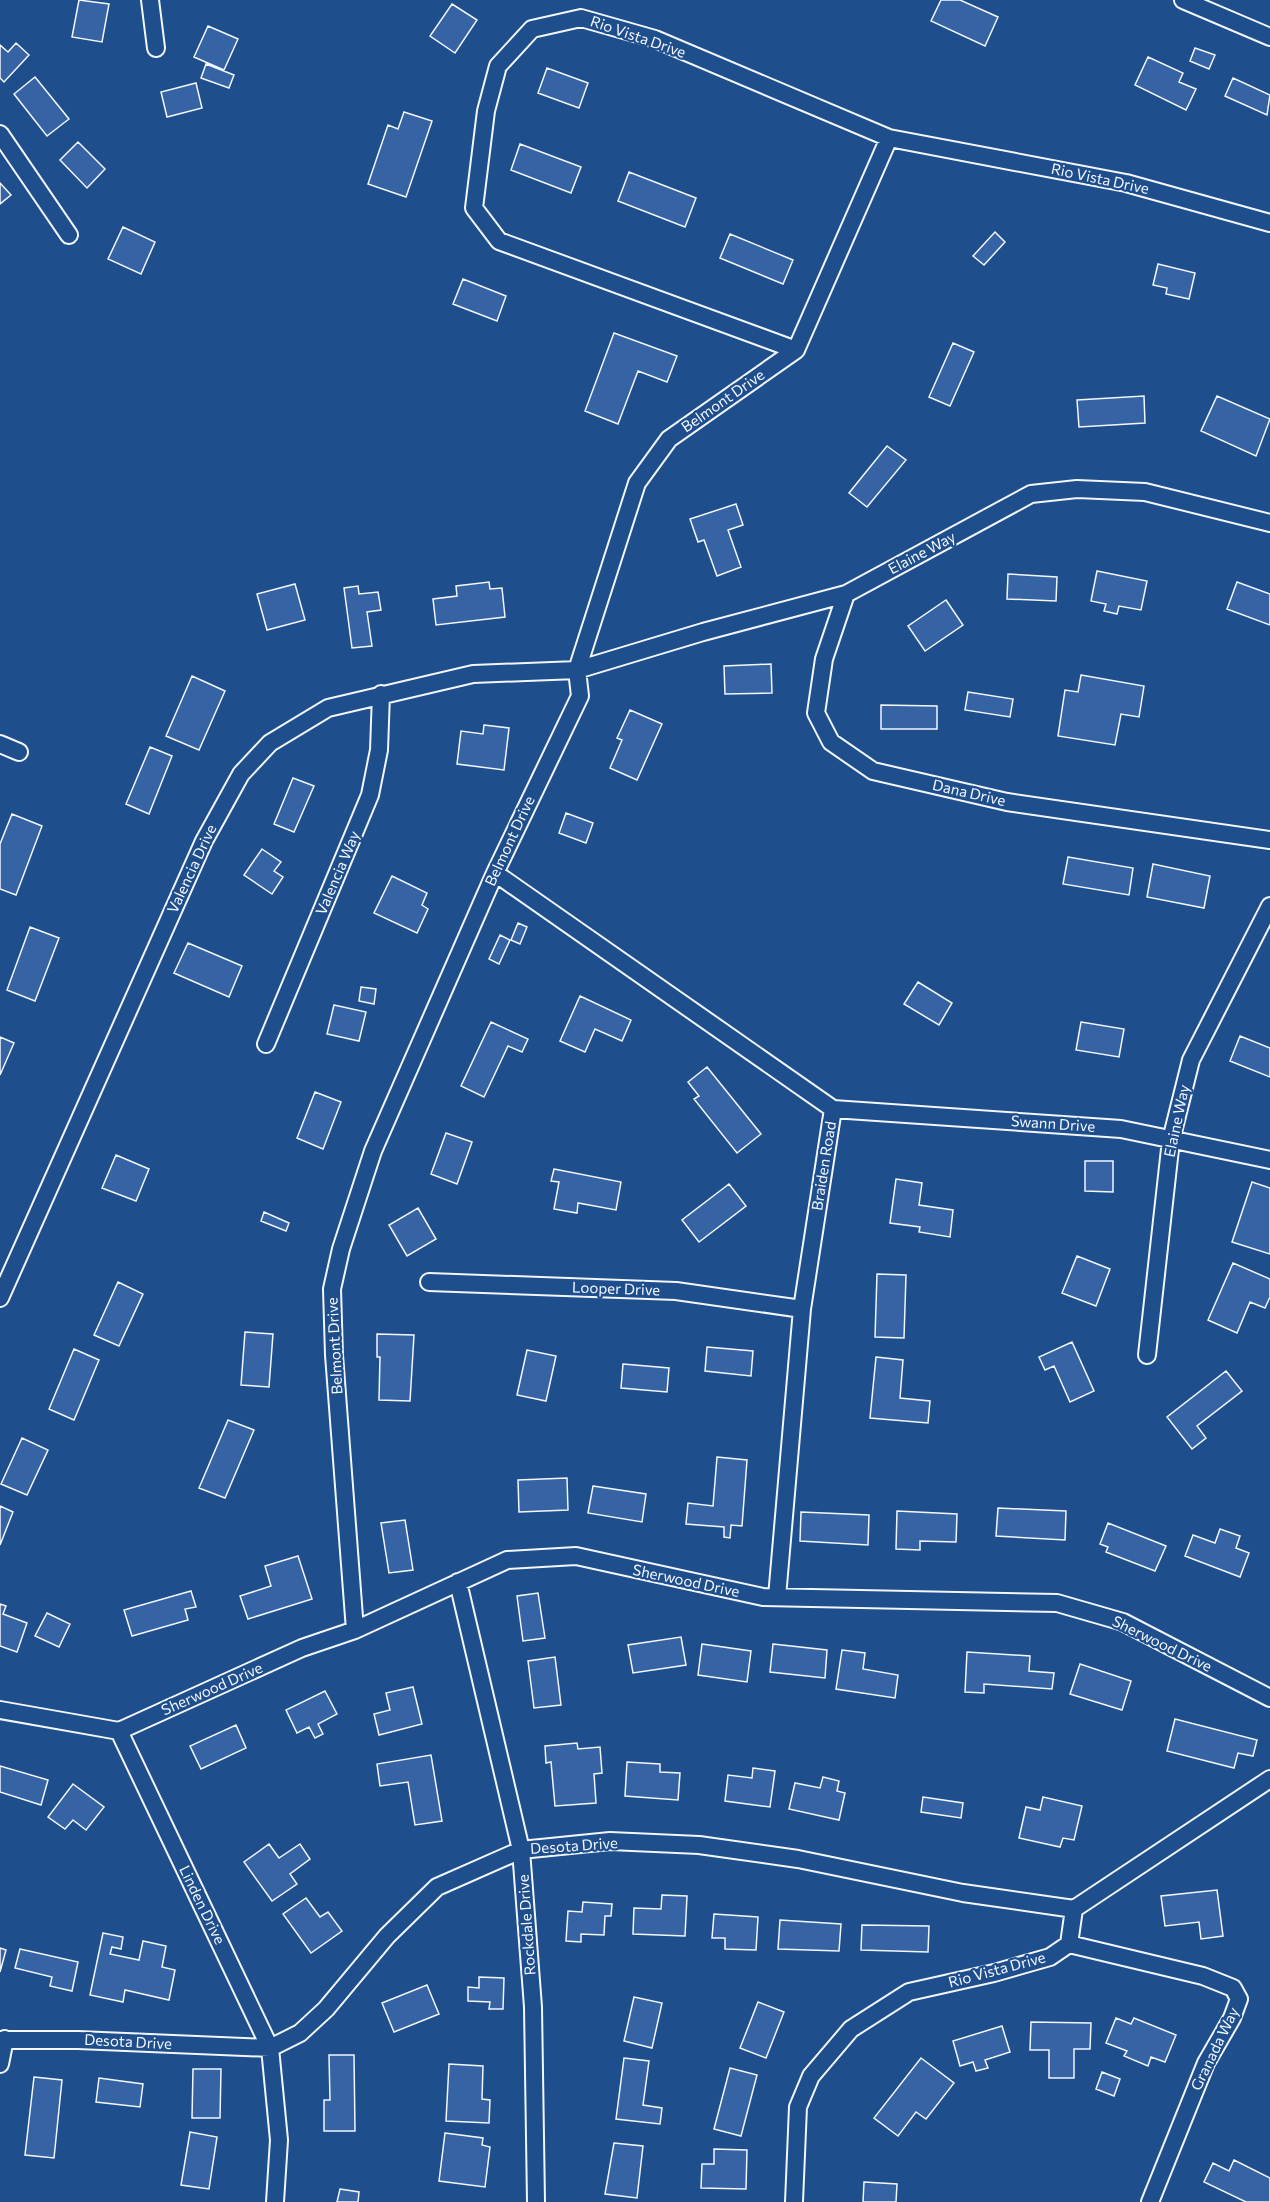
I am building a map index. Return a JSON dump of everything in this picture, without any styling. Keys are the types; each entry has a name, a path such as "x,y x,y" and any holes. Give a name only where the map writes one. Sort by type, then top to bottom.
{"street":[{"path":"150,0 156,48"},
{"path":"1183,0 1270,37"},
{"name":"Rio Vista Drive","path":"796,350 499,241 474,208 486,111 498,66 532,29 581,18 655,39 889,138 1126,183 1270,223"},
{"path":"0,134 69,235"},
{"path":"796,350 889,138"},
{"name":"Belmont Drive","path":"355,1630 334,1355 332,1289 341,1249 373,1151 495,873 580,696 577,670 637,483 669,439 796,350"},
{"name":"Elaine Way","path":"577,670 703,632 846,594 1031,494 1077,489 1145,492 1270,523"},
{"name":"Dana Drive","path":"846,594 824,659 816,712 831,742 873,771 1006,802 1270,840"},
{"name":"Valencia Drive","path":"0,1298 204,841 241,774 270,743 328,708 473,674 577,670"},
{"name":"Valencia Way","path":"266,1044 370,795 379,750 381,694"},
{"path":"0,744 19,752"},
{"name":"Braiden Road","path":"495,873 833,1109 802,1309 777,1597"},
{"name":"Elaine Way","path":"1147,1355 1171,1140 1191,1060 1270,906"},
{"name":"Swann Drive","path":"833,1109 1121,1129 1270,1160"},
{"name":"Looper Drive","path":"429,1282 676,1291 802,1309"},
{"name":"Sherwood Drive","path":"119,1731 302,1648 355,1630 507,1560 576,1556 763,1597 1057,1603 1123,1622 1270,1698"},
{"name":"Rockdale Drive","path":"458,1582 521,1850 533,2007 536,2202"},
{"path":"0,1710 119,1731"},
{"name":"Linden Drive","path":"119,1731 270,2048 279,2140 275,2202"},
{"path":"1070,1944 1074,1909 1270,1779"},
{"name":"Desota Drive","path":"2,2040 270,2048 300,2033 326,2009 387,1936 436,1887 521,1850 610,1841 699,1845 798,1858 963,1893 1074,1909"},
{"name":"Rio Vista Drive","path":"794,2202 798,2107 811,2076 851,2029 909,1992 1050,1957 1070,1944"},
{"name":"Granada Way","path":"1070,1944 1203,1976 1233,1988 1239,1999 1232,2018 1206,2063 1150,2202"},
{"path":"0,2064 2,2040"}],"building":[{"path":"79,0 109,4 102,42 72,37"},
{"path":"941,0 960,0 998,17 985,46 931,21"},
{"path":"452,4 477,20 455,53 430,36"},
{"path":"208,26 238,39 224,70 194,57"},
{"path":"16,43 29,55 4,82 0,78 0,45 8,52"},
{"path":"1195,48 1215,55 1209,69 1190,61"},
{"path":"1148,57 1183,73 1179,82 1196,89 1186,110 1135,85"},
{"path":"206,64 234,75 229,88 201,78"},
{"path":"547,68 588,83 579,108 538,93"},
{"path":"35,77 69,119 47,136 14,94"},
{"path":"1233,78 1270,95 1267,115 1225,96"},
{"path":"196,83 202,108 167,117 161,92"},
{"path":"404,112 432,121 406,197 368,184 388,125 398,129"},
{"path":"78,142 105,169 87,188 60,160"},
{"path":"520,144 581,167 571,193 511,170"},
{"path":"629,172 696,198 685,227 618,201"},
{"path":"0,183 11,195 0,204"},
{"path":"123,227 155,242 141,274 108,259"},
{"path":"995,232 1005,242 984,265 973,256"},
{"path":"730,234 793,260 783,284 720,258"},
{"path":"1158,264 1195,273 1189,299 1166,294 1167,288 1153,285"},
{"path":"463,279 506,296 497,321 453,304"},
{"path":"614,333 677,356 667,382 638,371 618,424 585,411"},
{"path":"953,343 974,352 950,406 929,397"},
{"path":"1144,396 1145,423 1079,427 1077,400"},
{"path":"1217,396 1270,419 1256,456 1201,431"},
{"path":"887,446 906,460 867,507 849,493"},
{"path":"736,504 743,525 728,530 741,567 717,576 704,540 698,542 690,519"},
{"path":"1097,571 1147,581 1141,610 1119,606 1117,614 1104,611 1106,604 1091,601"},
{"path":"1008,574 1057,577 1056,601 1007,599"},
{"path":"489,582 490,589 502,588 505,617 436,625 433,599 457,596 456,586"},
{"path":"1237,582 1270,594 1270,625 1227,609"},
{"path":"295,584 305,620 267,630 257,594"},
{"path":"358,586 359,594 378,592 381,610 367,612 372,646 352,648 344,588"},
{"path":"946,600 963,625 925,651 908,626"},
{"path":"771,664 772,693 725,694 724,666"},
{"path":"1081,675 1144,686 1139,717 1121,714 1115,745 1058,736 1065,690 1078,692"},
{"path":"192,676 225,691 199,750 166,736"},
{"path":"968,692 1013,699 1010,717 965,710"},
{"path":"881,705 937,706 937,729 881,729"},
{"path":"630,710 662,724 637,780 610,768 622,740 617,738"},
{"path":"484,725 509,728 504,770 457,764 461,731 483,734"},
{"path":"150,747 172,756 149,814 126,804"},
{"path":"293,778 314,786 294,832 274,824"},
{"path":"566,813 593,823 586,843 559,833"},
{"path":"12,814 42,826 16,895 0,889 0,844"},
{"path":"262,849 281,862 274,871 283,877 272,894 244,875"},
{"path":"1068,857 1133,868 1129,895 1063,884"},
{"path":"1153,864 1210,876 1204,908 1147,897"},
{"path":"392,876 427,893 422,905 428,909 417,933 374,913"},
{"path":"518,923 527,927 520,944 511,940"},
{"path":"30,927 59,938 35,1001 7,990"},
{"path":"500,935 510,940 499,964 489,959"},
{"path":"188,943 242,966 229,997 174,973"},
{"path":"918,982 952,1003 939,1025 904,1004"},
{"path":"361,987 376,989 374,1004 359,1001"},
{"path":"580,996 631,1020 622,1041 595,1029 585,1052 560,1041"},
{"path":"334,1005 366,1012 359,1041 327,1034"},
{"path":"491,1022 528,1039 522,1052 508,1046 484,1097 461,1086"},
{"path":"1081,1022 1124,1029 1119,1057 1076,1050"},
{"path":"1240,1036 1270,1048 1270,1077 1230,1061"},
{"path":"0,1037 14,1043 0,1075"},
{"path":"707,1067 761,1134 737,1153 694,1099 699,1096 688,1082"},
{"path":"315,1092 341,1102 323,1149 297,1138"},
{"path":"446,1133 472,1142 457,1184 431,1174"},
{"path":"116,1155 149,1169 136,1201 102,1188"},
{"path":"1085,1161 1113,1161 1113,1192 1085,1191"},
{"path":"554,1169 621,1182 616,1210 578,1203 577,1213 554,1209 559,1182 551,1181"},
{"path":"896,1179 922,1183 919,1205 953,1210 950,1237 919,1232 920,1227 890,1223"},
{"path":"1252,1182 1270,1188 1270,1254 1232,1242"},
{"path":"729,1184 746,1206 699,1242 682,1220"},
{"path":"418,1208 436,1239 407,1256 389,1225"},
{"path":"264,1212 289,1223 286,1231 261,1221"},
{"path":"1077,1256 1110,1269 1096,1306 1062,1293"},
{"path":"1233,1263 1270,1279 1270,1297 1265,1308 1250,1302 1237,1333 1208,1320"},
{"path":"877,1274 906,1275 904,1338 875,1337"},
{"path":"118,1282 143,1294 119,1346 94,1335"},
{"path":"245,1332 273,1334 269,1387 241,1385"},
{"path":"377,1334 414,1335 410,1401 379,1400 380,1357 377,1357"},
{"path":"1072,1342 1094,1391 1070,1402 1054,1366 1045,1370 1039,1357"},
{"path":"707,1347 753,1351 751,1376 705,1371"},
{"path":"74,1349 99,1360 74,1420 49,1409"},
{"path":"527,1350 556,1356 546,1401 517,1395"},
{"path":"876,1357 903,1360 900,1398 930,1401 928,1423 870,1418"},
{"path":"623,1364 669,1368 667,1392 621,1388"},
{"path":"1226,1371 1242,1391 1197,1426 1206,1438 1192,1449 1167,1417"},
{"path":"228,1420 254,1430 225,1498 199,1488"},
{"path":"22,1438 48,1450 27,1495 1,1484"},
{"path":"717,1457 747,1460 742,1526 731,1525 730,1538 724,1537 724,1527 686,1524 688,1503 713,1506"},
{"path":"567,1478 568,1510 519,1512 518,1480"},
{"path":"593,1486 646,1494 642,1522 588,1513"},
{"path":"0,1506 13,1512 0,1545"},
{"path":"998,1508 1066,1511 1065,1540 996,1536"},
{"path":"897,1511 957,1514 956,1542 920,1541 920,1550 896,1549"},
{"path":"801,1512 869,1515 868,1545 800,1541"},
{"path":"405,1520 413,1570 389,1573 381,1523"},
{"path":"1108,1523 1166,1546 1155,1571 1106,1552 1108,1547 1100,1544"},
{"path":"1220,1529 1240,1536 1236,1548 1249,1553 1240,1577 1185,1556 1193,1535 1215,1543"},
{"path":"298,1556 312,1599 248,1619 240,1596 271,1586 265,1566"},
{"path":"191,1591 196,1607 185,1609 188,1620 132,1636 124,1610"},
{"path":"538,1593 545,1638 523,1641 517,1596"},
{"path":"0,1604 6,1606 3,1614 27,1623 17,1652 0,1646"},
{"path":"47,1613 70,1624 59,1647 35,1636"},
{"path":"681,1637 686,1665 633,1673 628,1645"},
{"path":"702,1644 751,1651 747,1682 698,1675"},
{"path":"773,1644 827,1650 825,1678 770,1672"},
{"path":"842,1650 865,1653 863,1669 898,1675 895,1698 836,1689"},
{"path":"967,1652 1030,1656 1029,1671 1054,1673 1052,1689 984,1684 984,1693 965,1692"},
{"path":"555,1657 561,1705 534,1708 528,1661"},
{"path":"1080,1664 1131,1681 1122,1710 1070,1694"},
{"path":"413,1687 422,1724 379,1735 374,1714 390,1710 386,1693"},
{"path":"325,1691 337,1714 318,1724 323,1734 315,1738 309,1727 297,1733 286,1710"},
{"path":"1175,1719 1257,1740 1253,1756 1238,1753 1234,1768 1167,1751"},
{"path":"236,1725 246,1748 201,1769 190,1746"},
{"path":"577,1743 578,1749 600,1747 602,1773 594,1774 596,1803 555,1806 551,1762 546,1763 545,1746"},
{"path":"431,1755 442,1821 415,1825 408,1782 380,1786 377,1764"},
{"path":"627,1762 660,1764 660,1772 680,1773 678,1800 625,1796"},
{"path":"0,1766 48,1780 41,1805 0,1792"},
{"path":"753,1768 775,1771 770,1807 725,1801 728,1775 752,1778"},
{"path":"823,1777 839,1781 837,1791 845,1793 839,1820 789,1809 795,1783 820,1788"},
{"path":"73,1784 104,1807 86,1830 73,1820 65,1829 48,1817"},
{"path":"923,1797 963,1803 961,1818 921,1812"},
{"path":"1043,1797 1082,1806 1074,1840 1063,1838 1060,1847 1019,1838 1026,1807 1040,1810"},
{"path":"269,1844 279,1858 300,1844 310,1859 290,1874 297,1884 272,1901 244,1862"},
{"path":"1217,1890 1223,1936 1201,1939 1199,1922 1165,1926 1161,1896"},
{"path":"662,1895 687,1896 685,1936 633,1934 634,1908 661,1909"},
{"path":"306,1898 320,1917 328,1912 342,1931 311,1953 283,1914"},
{"path":"583,1902 612,1904 611,1916 605,1916 604,1935 581,1934 581,1942 566,1941 568,1911 582,1912"},
{"path":"714,1914 758,1917 756,1950 725,1949 725,1938 712,1938"},
{"path":"780,1920 841,1924 839,1951 778,1949"},
{"path":"862,1925 929,1926 928,1952 861,1950"},
{"path":"103,1933 123,1937 121,1949 112,1947 110,1954 139,1960 143,1941 166,1946 162,1967 175,1970 169,2000 125,1990 123,2002 90,1995"},
{"path":"0,1948 6,1950 0,1972"},
{"path":"20,1949 78,1962 72,1991 50,1986 52,1977 15,1968"},
{"path":"479,1977 504,1978 503,2009 489,2009 490,2002 468,2001 468,1987 479,1988"},
{"path":"427,1985 439,2014 394,2032 382,2003"},
{"path":"634,1997 662,2003 652,2048 624,2041"},
{"path":"758,2002 784,2012 766,2058 740,2048"},
{"path":"1116,2018 1131,2024 1134,2018 1176,2035 1165,2062 1151,2057 1148,2066 1124,2056 1127,2051 1106,2043"},
{"path":"1031,2022 1091,2023 1090,2049 1074,2049 1074,2078 1049,2078 1049,2050 1030,2050"},
{"path":"1002,2026 1010,2052 985,2060 988,2068 976,2071 973,2062 960,2066 953,2041"},
{"path":"329,2055 354,2055 355,2131 324,2131 324,2100 330,2100"},
{"path":"624,2058 649,2061 643,2105 662,2108 660,2124 616,2119"},
{"path":"921,2058 954,2083 926,2119 916,2112 898,2136 874,2118"},
{"path":"449,2064 483,2066 482,2099 490,2100 489,2123 446,2121"},
{"path":"730,2068 757,2075 741,2136 714,2129"},
{"path":"193,2069 221,2069 220,2118 192,2118"},
{"path":"1102,2072 1120,2079 1114,2096 1096,2089"},
{"path":"34,2077 62,2080 54,2158 25,2155"},
{"path":"99,2078 143,2084 140,2107 96,2102"},
{"path":"190,2132 217,2137 209,2189 181,2185"},
{"path":"445,2133 483,2138 482,2145 490,2147 485,2187 439,2181"},
{"path":"614,2143 643,2146 637,2198 605,2194"},
{"path":"714,2149 747,2150 746,2189 701,2188 702,2164 714,2164"},
{"path":"1234,2160 1270,2178 1270,2202 1246,2202 1204,2182 1213,2163 1229,2171"},
{"path":"864,2182 897,2184 896,2202 863,2202"},
{"path":"340,2189 359,2192 358,2202 337,2202"}]}
